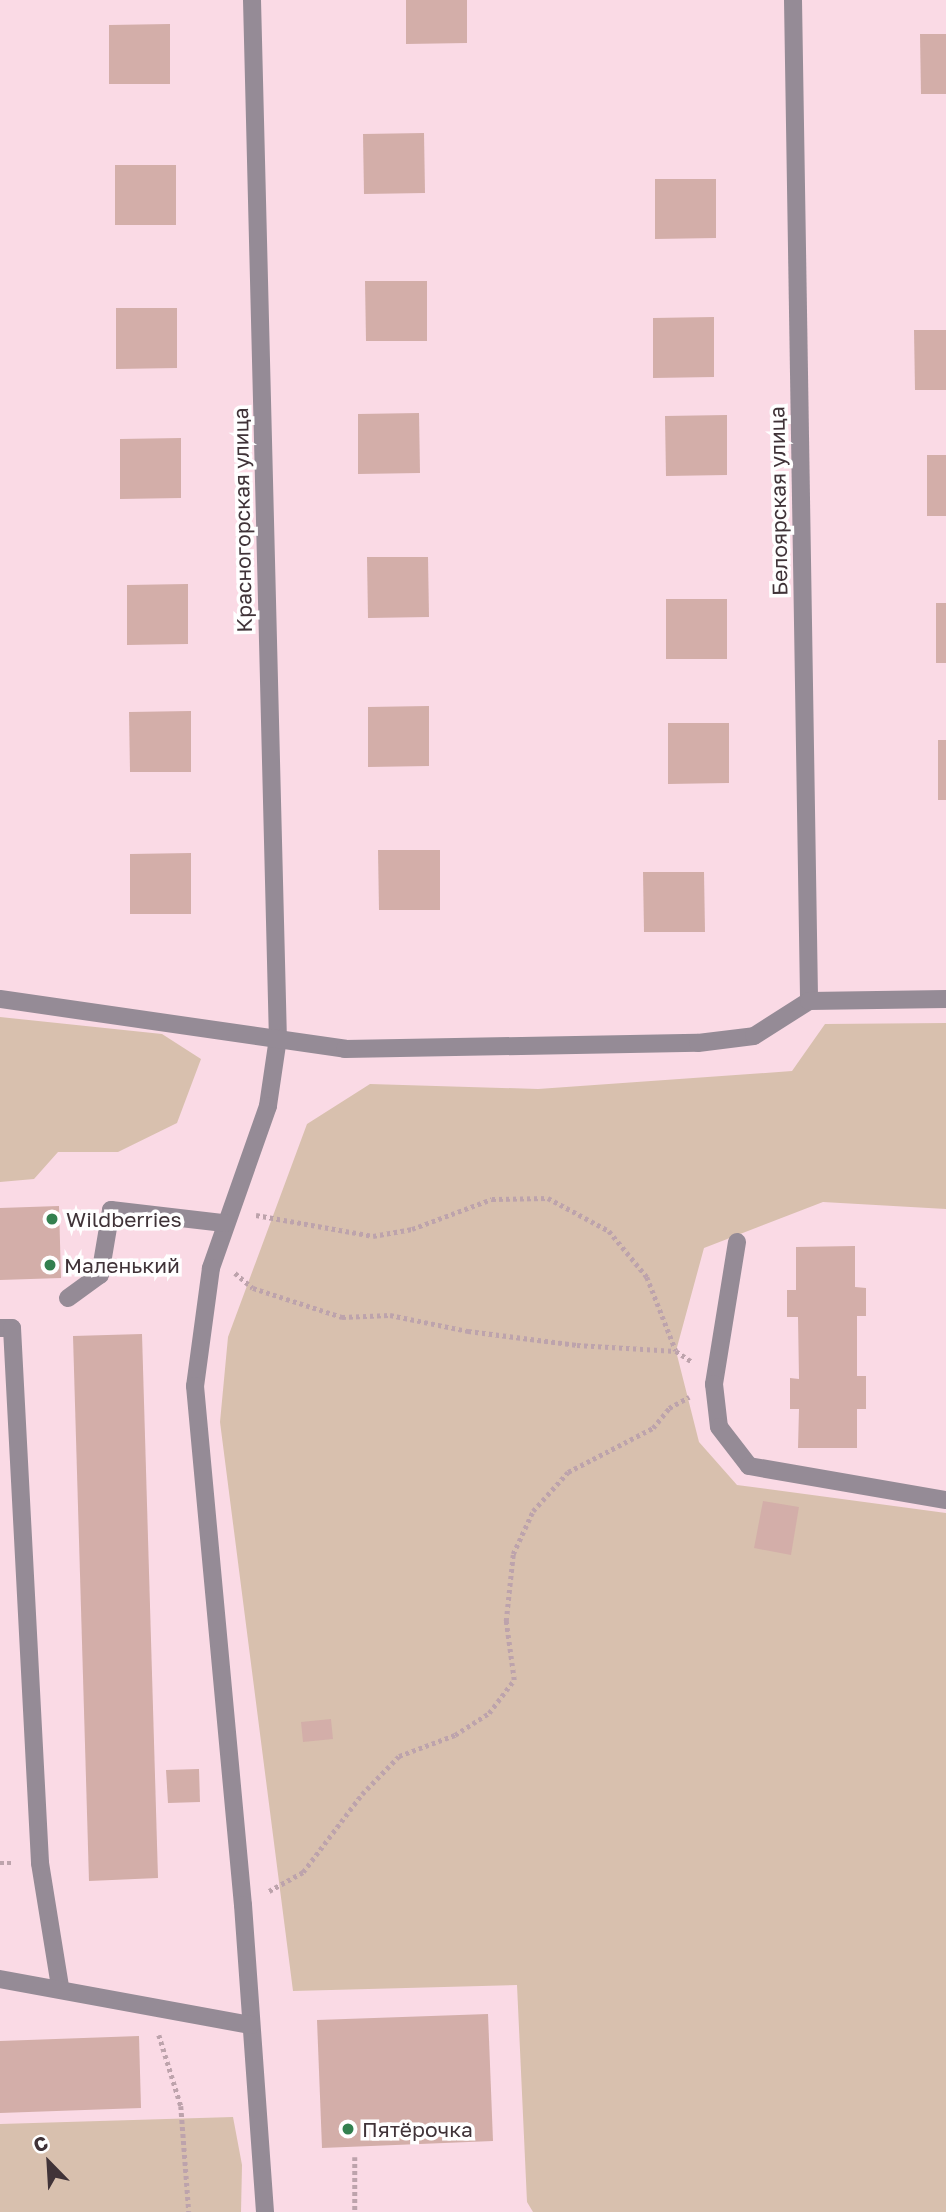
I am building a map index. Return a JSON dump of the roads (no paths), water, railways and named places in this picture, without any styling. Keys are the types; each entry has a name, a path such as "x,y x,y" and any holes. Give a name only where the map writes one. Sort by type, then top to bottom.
{"street":[{"name":"Красногорская улица","path":"252,0 278,1038 268,1106 215,1255 195,1386 243,1905 265,2210"},
{"name":"Белоярская улица","path":"793,0 809,1001"},
{"path":"0,999 345,1049 698,1044 754,1036 809,1001 946,999"},
{"path":"68,1298 100,1275 111,1210 228,1216"},
{"path":"737,1242 714,1384 719,1427 749,1466 946,1500"},
{"path":"6,1328 40,1863 60,1987"},
{"path":"0,1979 60,1987 251,2025"}],"place":[{"name":"Wildberries","path":"52,1219"},
{"name":"Маленький","path":"50,1265"},
{"name":"Пятёрочка","path":"348,2129"}]}
